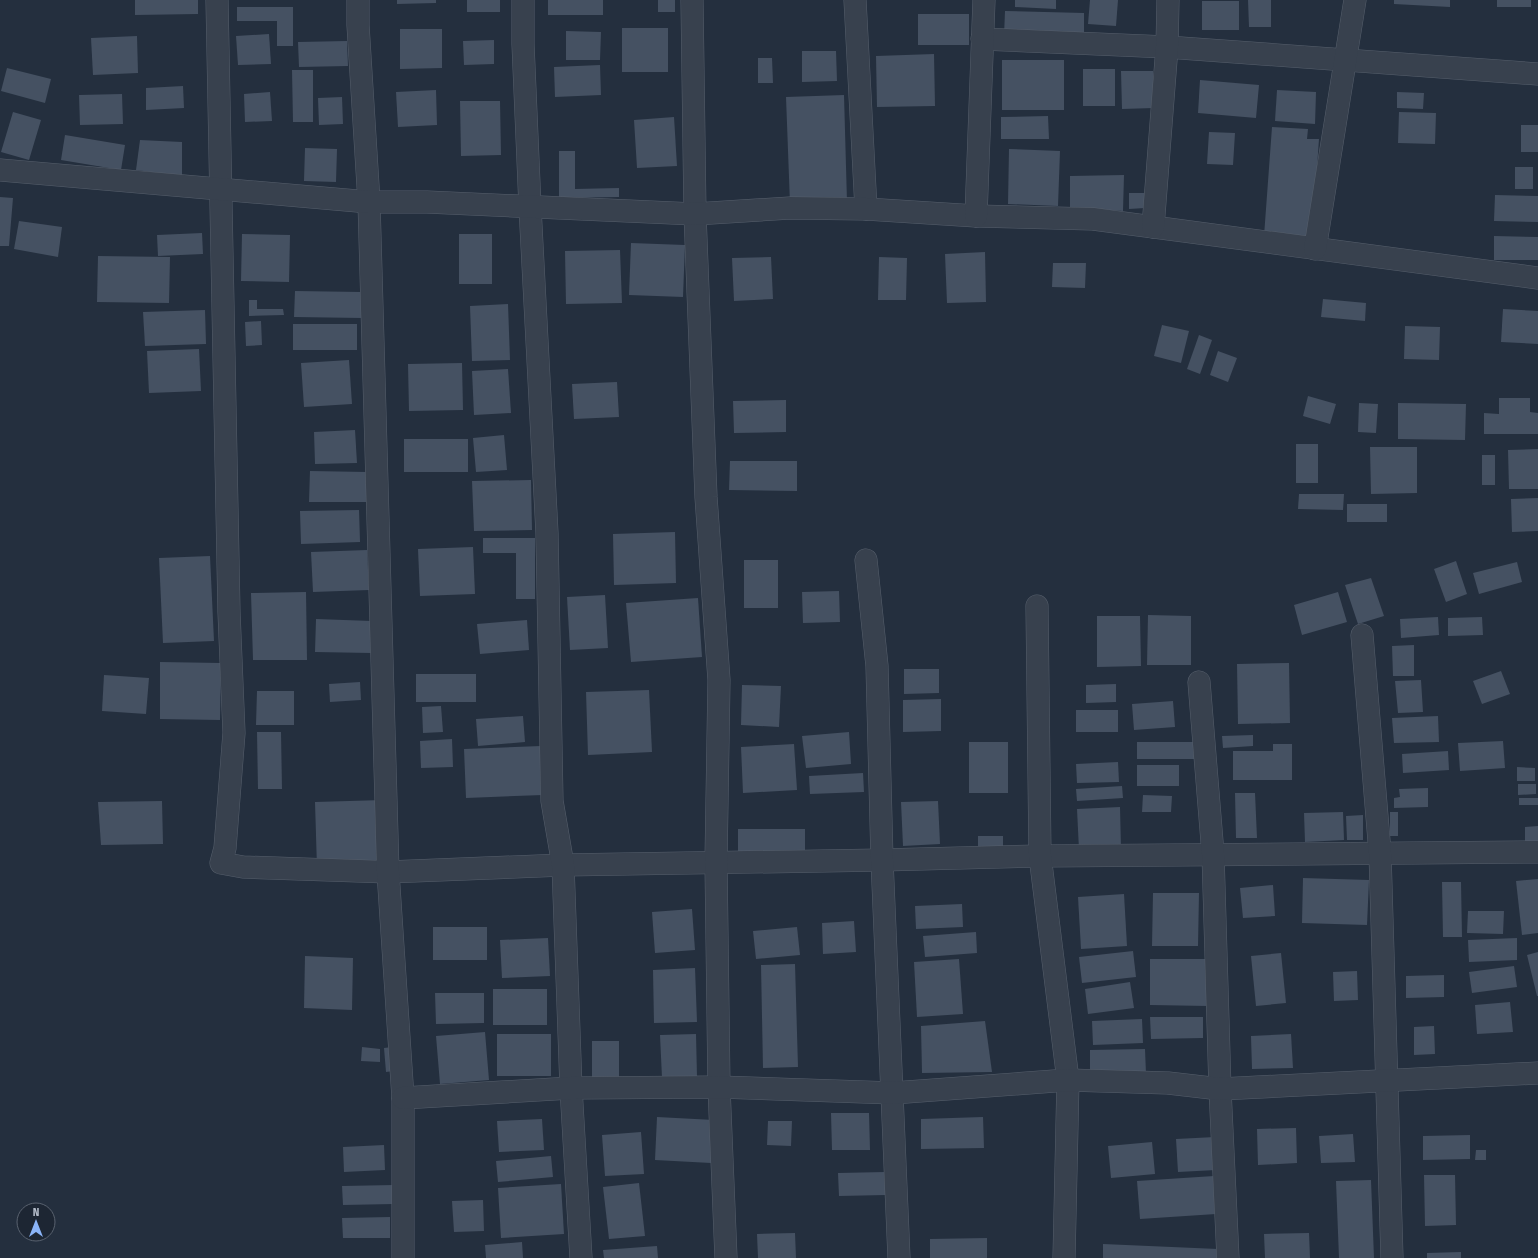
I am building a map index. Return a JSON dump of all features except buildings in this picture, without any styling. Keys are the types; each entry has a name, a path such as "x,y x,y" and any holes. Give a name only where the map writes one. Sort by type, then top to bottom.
{"street":[{"path":"217,0 222,188 229,612 234,733 225,848 222,863 243,867 388,872 564,865 1040,856 1538,852"},
{"path":"358,0 358,25 369,202 388,872 403,1098 403,1258"},
{"path":"523,0 523,44 530,207 548,533 552,801 564,865 571,1088 581,1258"},
{"path":"692,0 695,214 706,496 719,680 716,862 719,1087 726,1258"},
{"path":"855,0 866,209"},
{"path":"976,216 984,0"},
{"path":"1153,227 1167,47 1168,0"},
{"path":"1315,249 1355,0"},
{"path":"982,39 1167,47 1538,74"},
{"path":"0,170 222,188 369,202 695,214 790,208 866,209 976,216 1093,219 1538,278"},
{"path":"866,560 877,666 882,860 899,1258"},
{"path":"1037,606 1040,856 1068,1080 1064,1258"},
{"path":"1362,635 1380,853 1392,1258"},
{"path":"1199,682 1213,854 1220,1089 1228,1258"},
{"path":"403,1098 571,1088 719,1087 893,1093 1068,1080 1168,1083 1220,1089 1538,1073"}]}
